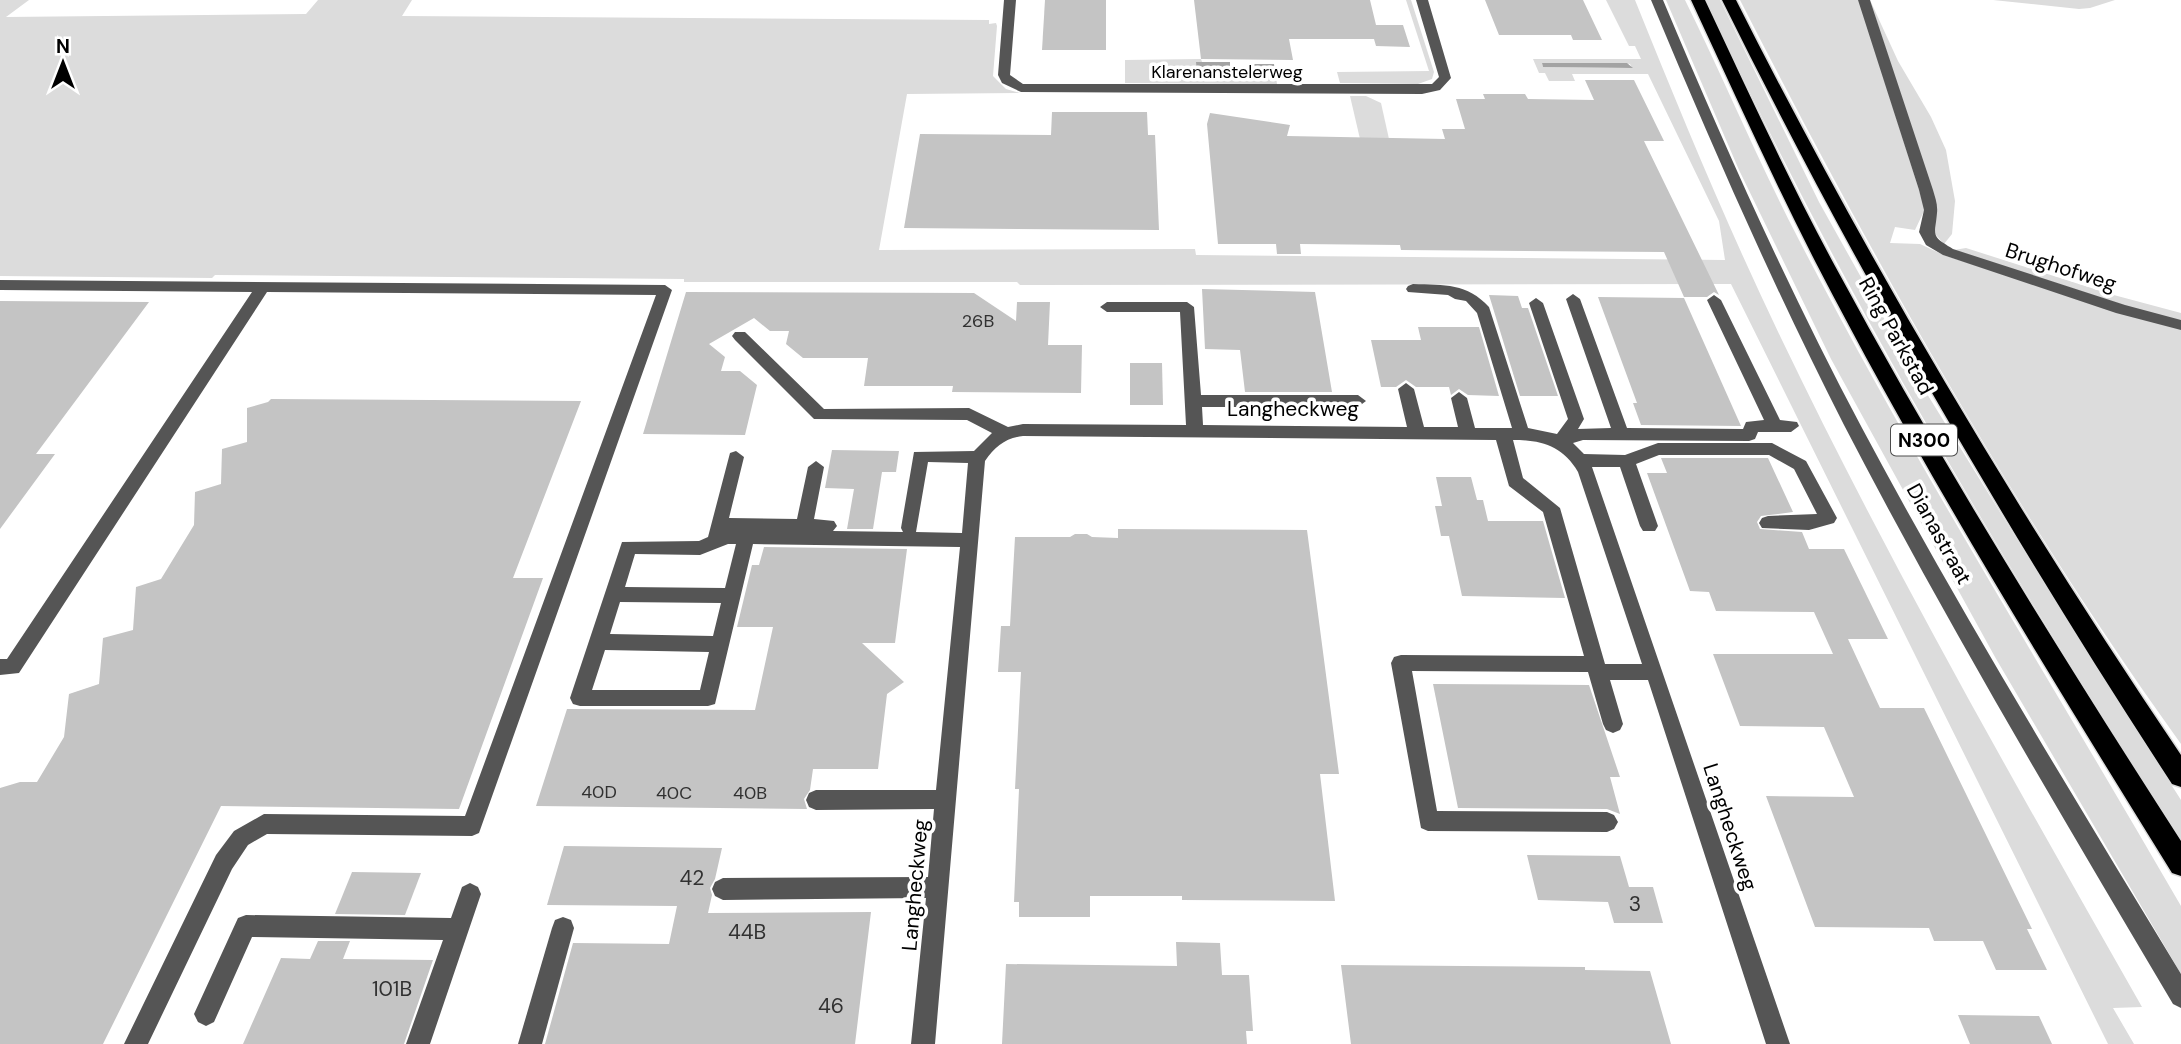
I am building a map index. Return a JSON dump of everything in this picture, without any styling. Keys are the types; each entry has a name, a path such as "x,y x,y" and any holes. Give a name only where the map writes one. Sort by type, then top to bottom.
{"highway":[{"name":"Ring Parkstad","path":"1698,0 1780,176 1851,311 2019,601 2181,864"},
{"name":"Ring Parkstad","path":"1729,0 1812,165 1890,310 2057,587 2181,776"}],"street":[{"name":"Klarenanstelerweg","path":"1010,0 1004,75 1006,80 1020,88 1422,90 1436,87 1445,78 1422,0"},
{"name":"Dianastraat","path":"1657,0 1731,174 1811,342 2002,693 2181,996"},
{"name":"Brughofweg","path":"1864,0 1926,190 1931,210 1926,232 1931,242 1948,252 2032,280 2181,325"},
{"path":"0,285 665,290 472,826 264,824 242,838 224,862 136,1044"},
{"path":"0,667 12,667 263,287"},
{"path":"1413,289 1451,290 1460,296 1470,296 1485,311 1512,434 1515,481 1551,508 1613,724"},
{"path":"1573,299 1621,434"},
{"path":"1561,441 1582,434 1749,435 1752,426 1783,426 1714,300"},
{"path":"1536,303 1576,419 1561,441"},
{"path":"1107,307 1187,307 1195,431"},
{"path":"740,336 820,415 969,414 1006,433 984,448 979,457 920,456 910,527"},
{"path":"1406,389 1417,433"},
{"path":"1459,398 1468,433"},
{"path":"1193,401 1358,401"},
{"name":"Langheckweg","path":"1006,433 1023,430 1468,433 1551,437 1561,441 1581,460 1591,481 1778,1044"},
{"path":"1581,460 1626,461 1658,449 1772,449 1800,465 1828,518 1809,523 1768,523"},
{"path":"736,457 716,534 700,548 628,547 580,698 708,698 746,538"},
{"name":"Langheckweg","path":"923,1044 979,457"},
{"path":"1626,461 1649,526"},
{"path":"804,526 816,467"},
{"path":"716,534 804,526 910,527 971,534"},
{"path":"716,534 746,538 971,534"},
{"path":"613,594 732,597"},
{"path":"597,642 721,644"},
{"path":"1607,822 1428,821 1401,663 1654,672"},
{"path":"816,800 946,799"},
{"path":"723,888 938,887"},
{"path":"418,1044 470,894"},
{"path":"206,1014 246,926 458,929"},
{"path":"530,1044 563,928"}],"shaded area":[{"path":"0,0 29,0 6,17 306,14 318,0 412,0 402,16 989,20 989,24 996,23 997,26 993,76 1006,89 1020,93 907,94 879,250 1195,249 1196,255 1725,260 1719,221 1648,74 1572,74 1575,81 1549,81 1545,73 1539,73 1533,59 1641,59 1635,46 1629,46 1606,0 1635,0 1742,255 1823,423 1956,676 2142,1007 2113,1008 2134,1044 2108,1044 1731,284 1020,285 1017,282 684,282 684,279 0,276","holes":["1542,63 1630,64 1632,68 1543,67"]},
{"path":"1406,0 1411,0 1434,72 1432,79 1418,84 1340,83 1337,72 1429,71"},
{"path":"1666,0 1685,0 1784,210 1844,325 1938,492 2181,906 2181,974 1995,657 1831,359 1739,170"},
{"path":"1706,0 1720,0 1819,202 1919,381 2181,800 2181,839 2052,635 1928,428 1813,216"},
{"path":"1740,0 1859,0 1925,209 1915,230 1895,227 1890,243 1920,244 1946,256 2181,329 2181,744 2059,565 2002,473 1893,286"},
{"path":"1870,0 1898,61 1931,117 1946,150 1955,201 1952,234 1944,244 1935,234 1937,208"},
{"path":"1993,0 2115,0 2079,9"},
{"path":"1201,59 1202,62 1196,62 1197,77 1276,77 1277,84 1125,83 1125,60"},
{"path":"1196,62 1230,62 1230,69 1237,69 1238,74 1245,74 1245,69 1252,69 1251,64 1274,64 1276,77 1197,77"},
{"path":"1542,63 1627,63 1633,68 1543,67"},
{"path":"1350,96 1366,96 1381,103 1389,139 1360,139"},
{"path":"1966,248 2110,294 2181,313 2181,321 2148,313 1954,250"}],"building":[{"path":"1045,0 1106,0 1106,50 1042,50"},
{"path":"1194,0 1370,0 1376,25 1403,25 1410,47 1376,46 1374,39 1289,39 1293,60 1201,59"},
{"path":"1485,0 1583,0 1602,40 1573,40 1571,35 1499,35"},
{"path":"1585,80 1634,80 1664,141 1644,141 1719,295 1714,292 1707,297 1684,297 1664,252 1401,250 1400,245 1300,244 1301,254 1277,254 1276,244 1218,244 1207,124 1210,113 1290,125 1287,136 1445,139 1442,129 1465,129 1456,99 1485,99 1483,94 1525,94 1528,99 1594,100"},
{"path":"1052,112 1147,112 1148,135 1155,135 1159,230 904,228 920,134 1051,135"},
{"path":"1202,289 1315,292 1332,392 1245,392 1240,350 1205,349"},
{"path":"686,292 974,293 1016,321 1017,302 1050,302 1048,345 1082,345 1081,393 952,392 953,386 864,386 868,358 803,358 786,344 789,331 770,331 754,318 709,344 725,357 721,371 740,371 757,385 745,435 643,434"},
{"path":"1489,295 1518,296 1522,308 1528,308 1558,396 1520,396"},
{"path":"1598,297 1684,298 1741,426 1641,425 1633,403 1637,403"},
{"path":"0,301 149,302 36,454 55,454 0,529"},
{"path":"1418,327 1479,327 1499,396 1468,395 1459,389 1451,395 1449,387 1416,387 1406,380 1396,387 1381,387 1371,340 1421,340"},
{"path":"1130,363 1162,363 1163,405 1130,405"},
{"path":"271,399 581,401 513,578 543,578 459,809 221,806 103,1044 0,1044 0,788 20,782 37,782 64,737 69,694 99,684 103,638 133,630 136,587 161,579 194,525 195,492 221,484 222,449 247,442 247,408"},
{"path":"832,450 899,451 896,472 882,472 873,529 847,529 854,489 825,488"},
{"path":"1661,458 1768,458 1793,512 1761,516 1757,522 1760,529 1802,532 1809,549 1844,549 1888,639 1848,639 1880,708 1924,708 2032,929 2027,929 2047,970 1996,970 1983,941 1934,941 1929,928 1815,927 1766,796 1854,797 1824,727 1740,726 1713,654 1833,654 1814,612 1716,611 1709,592 1690,591 1647,473 1667,473"},
{"path":"1436,477 1471,477 1477,500 1483,500 1488,521 1543,521 1565,598 1462,596 1449,536 1441,536 1435,506 1442,506"},
{"path":"1118,529 1307,530 1339,774 1320,774 1335,901 1182,900 1182,896 1090,896 1090,917 1019,917 1019,902 1014,902 1019,789 1015,789 1021,672 998,672 1001,626 1010,626 1015,537 1070,537 1087,534 1092,537 1118,538"},
{"path":"764,547 907,549 895,643 862,643 904,682 887,694 878,769 813,769 810,790 804,799 807,809 536,806 567,709 755,710 773,627 737,627 752,565 759,565"},
{"path":"1433,684 1589,685 1620,777 1610,777 1620,814 1607,809 1458,808"},
{"path":"564,846 722,848 715,879 710,888 712,895 708,913 871,912 855,1044 545,1044 573,943 669,944 677,906 547,905"},
{"path":"1527,855 1620,856 1629,887 1653,887 1663,923 1614,923 1608,902 1538,900"},
{"path":"352,872 421,873 405,915 335,914"},
{"path":"318,941 350,941 343,959 433,960 404,1044 243,1044 281,958 310,959"},
{"path":"1176,942 1220,943 1222,975 1249,975 1253,1031 1246,1031 1247,1044 1002,1044 1006,964 1177,966"},
{"path":"1341,965 1585,967 1585,970 1650,971 1671,1044 1351,1044"},
{"path":"1958,1015 2039,1016 2052,1044 1970,1044"}]}
